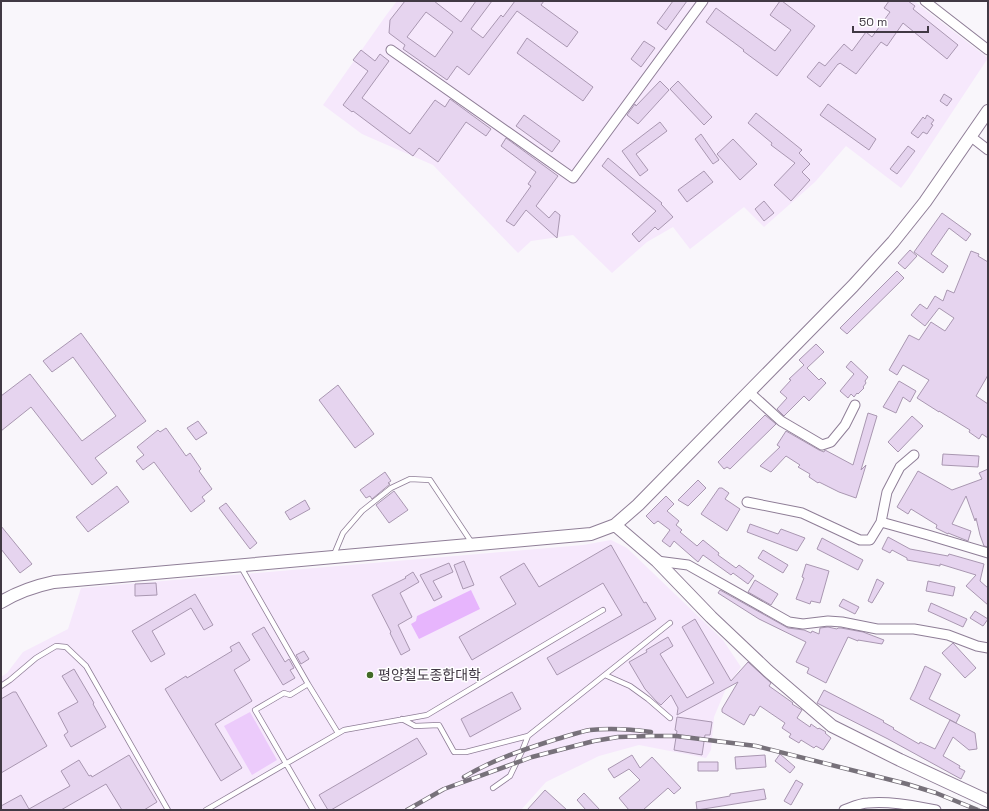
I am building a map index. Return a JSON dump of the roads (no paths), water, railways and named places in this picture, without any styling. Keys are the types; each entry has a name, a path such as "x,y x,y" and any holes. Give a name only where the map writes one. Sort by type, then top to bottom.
{"street":[{"path":"391,50 573,178 704,1"},
{"path":"925,1 988,50"},
{"path":"1,602 34,586 54,582 591,534 615,525 638,506 853,286 893,242 925,202 988,110"},
{"path":"970,136 988,150"},
{"path":"749,392 780,421 822,445 831,442 845,425 855,405"},
{"path":"747,502 802,513 860,540 870,540 881,522 887,492 900,467 914,454"},
{"path":"881,522 928,534 988,553"},
{"path":"615,525 657,561 711,617 768,671 832,726 988,801"},
{"path":"657,561 688,566 789,622 803,624 828,621 842,622 877,629 914,629 948,635 977,646 988,648"},
{"path":"844,810 855,805 867,803 902,804 936,810"}],"lane":[{"path":"332,557 343,533 362,511 391,488 410,479 430,480 473,545"},
{"path":"240,566 338,733"},
{"path":"206,810 344,730 426,715 603,610"},
{"path":"402,719 415,726 439,725 454,752 466,752 528,736 670,623"},
{"path":"1,686 36,658 56,646 66,647 86,666 168,810"},
{"path":"605,675 630,686 670,718"},
{"path":"308,684 290,695 284,693 255,710 313,810"},
{"path":"493,788 510,776 528,736"}],"railway":[{"path":"464,777 509,755 590,730 613,729 651,732"},
{"path":"407,810 444,789 532,757 594,741 618,737 651,736 676,736 756,746 907,784 936,793 978,810"}],"place":[{"name":"평양철도종합대학","path":"370,675"}]}
